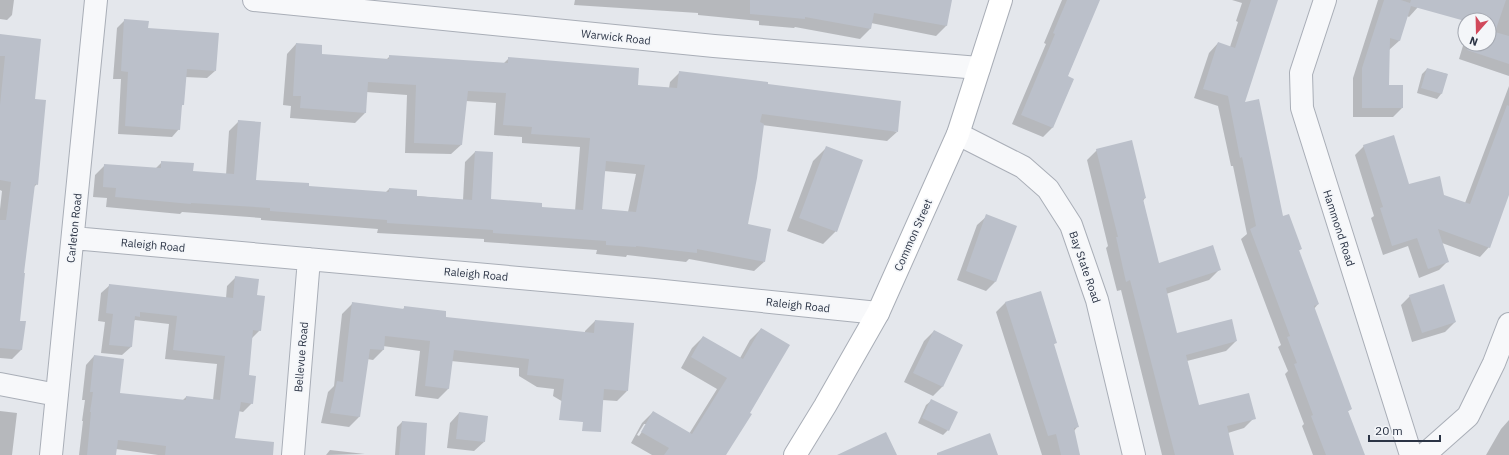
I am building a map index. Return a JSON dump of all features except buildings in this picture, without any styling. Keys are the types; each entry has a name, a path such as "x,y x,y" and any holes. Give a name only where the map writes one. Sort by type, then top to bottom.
{"main road":[{"name":"Common Street","path":"795,455 878,313 958,134 1001,0"}],"street":[{"name":"Carleton Road","path":"52,455 96,0"},
{"name":"Warwick Road","path":"254,0 714,46 979,68"},
{"name":"Hammond Road","path":"1325,0 1301,73 1302,108 1411,455"},
{"name":"Bay State Road","path":"958,134 1023,167 1048,189 1071,225 1097,300 1134,455"},
{"name":"Raleigh Road","path":"73,238 646,289 878,313"},
{"name":"Bellevue Road","path":"293,455 309,259"},
{"path":"1424,455 1468,416 1494,363 1509,324"},
{"path":"0,384 57,395"}]}
